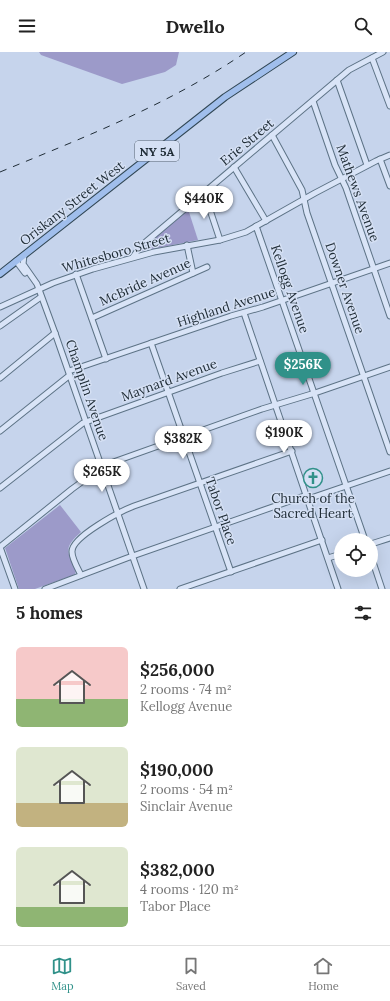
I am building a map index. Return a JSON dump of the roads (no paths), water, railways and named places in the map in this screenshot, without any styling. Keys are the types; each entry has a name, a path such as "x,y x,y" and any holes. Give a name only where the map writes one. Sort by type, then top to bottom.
{"main road":[{"name":"Oriskany Street West","path":"0,274 225,98 293,52"}],"street":[{"name":"Erie Street","path":"133,257 141,246 349,70 383,52"},
{"path":"372,58 390,106"},
{"path":"337,80 367,165"},
{"name":"Mathews Avenue","path":"313,101 341,179 346,188 390,316"},
{"name":"Downer Avenue","path":"272,135 302,190 307,214 390,452"},
{"name":"Whitesboro Street","path":"0,307 38,289 76,274 133,257 187,245 220,240 246,232 303,199 367,165 390,155"},
{"path":"380,159 390,186"},
{"path":"234,167 266,221"},
{"path":"203,194 207,201 220,240"},
{"name":"Kellogg Avenue","path":"256,226 363,533"},
{"path":"187,245 193,273"},
{"name":"Champlin Avenue","path":"24,255 23,264 37,284 144,589"},
{"name":"Champlin Avenue","path":"16,261 38,289"},
{"name":"Highland Avenue","path":"69,373 231,316 282,301 390,263"},
{"name":"McBride Avenue","path":"92,318 207,266"},
{"path":"76,274 106,359"},
{"path":"0,326 41,297"},
{"path":"244,313 308,497 338,589"},
{"path":"0,378 55,333"},
{"name":"Tabor Place","path":"151,344 231,572"},
{"name":"Maynard Avenue","path":"0,488 86,421 260,361"},
{"path":"15,589 0,547 72,489 102,467 184,437 390,367"},
{"path":"0,431 69,373"},
{"path":"81,575 72,553 74,545 89,531 118,513 134,506 292,451"},
{"path":"45,589 133,556 390,471"},
{"path":"378,542 390,538"},
{"path":"180,589 322,540"},
{"path":"328,558 334,556"},
{"path":"378,577 382,589"}],"railway":[{"path":"0,172 157,104 217,71 246,52"}],"place":[{"name":"Church of the Sacred Heart","path":"313,478"}]}
